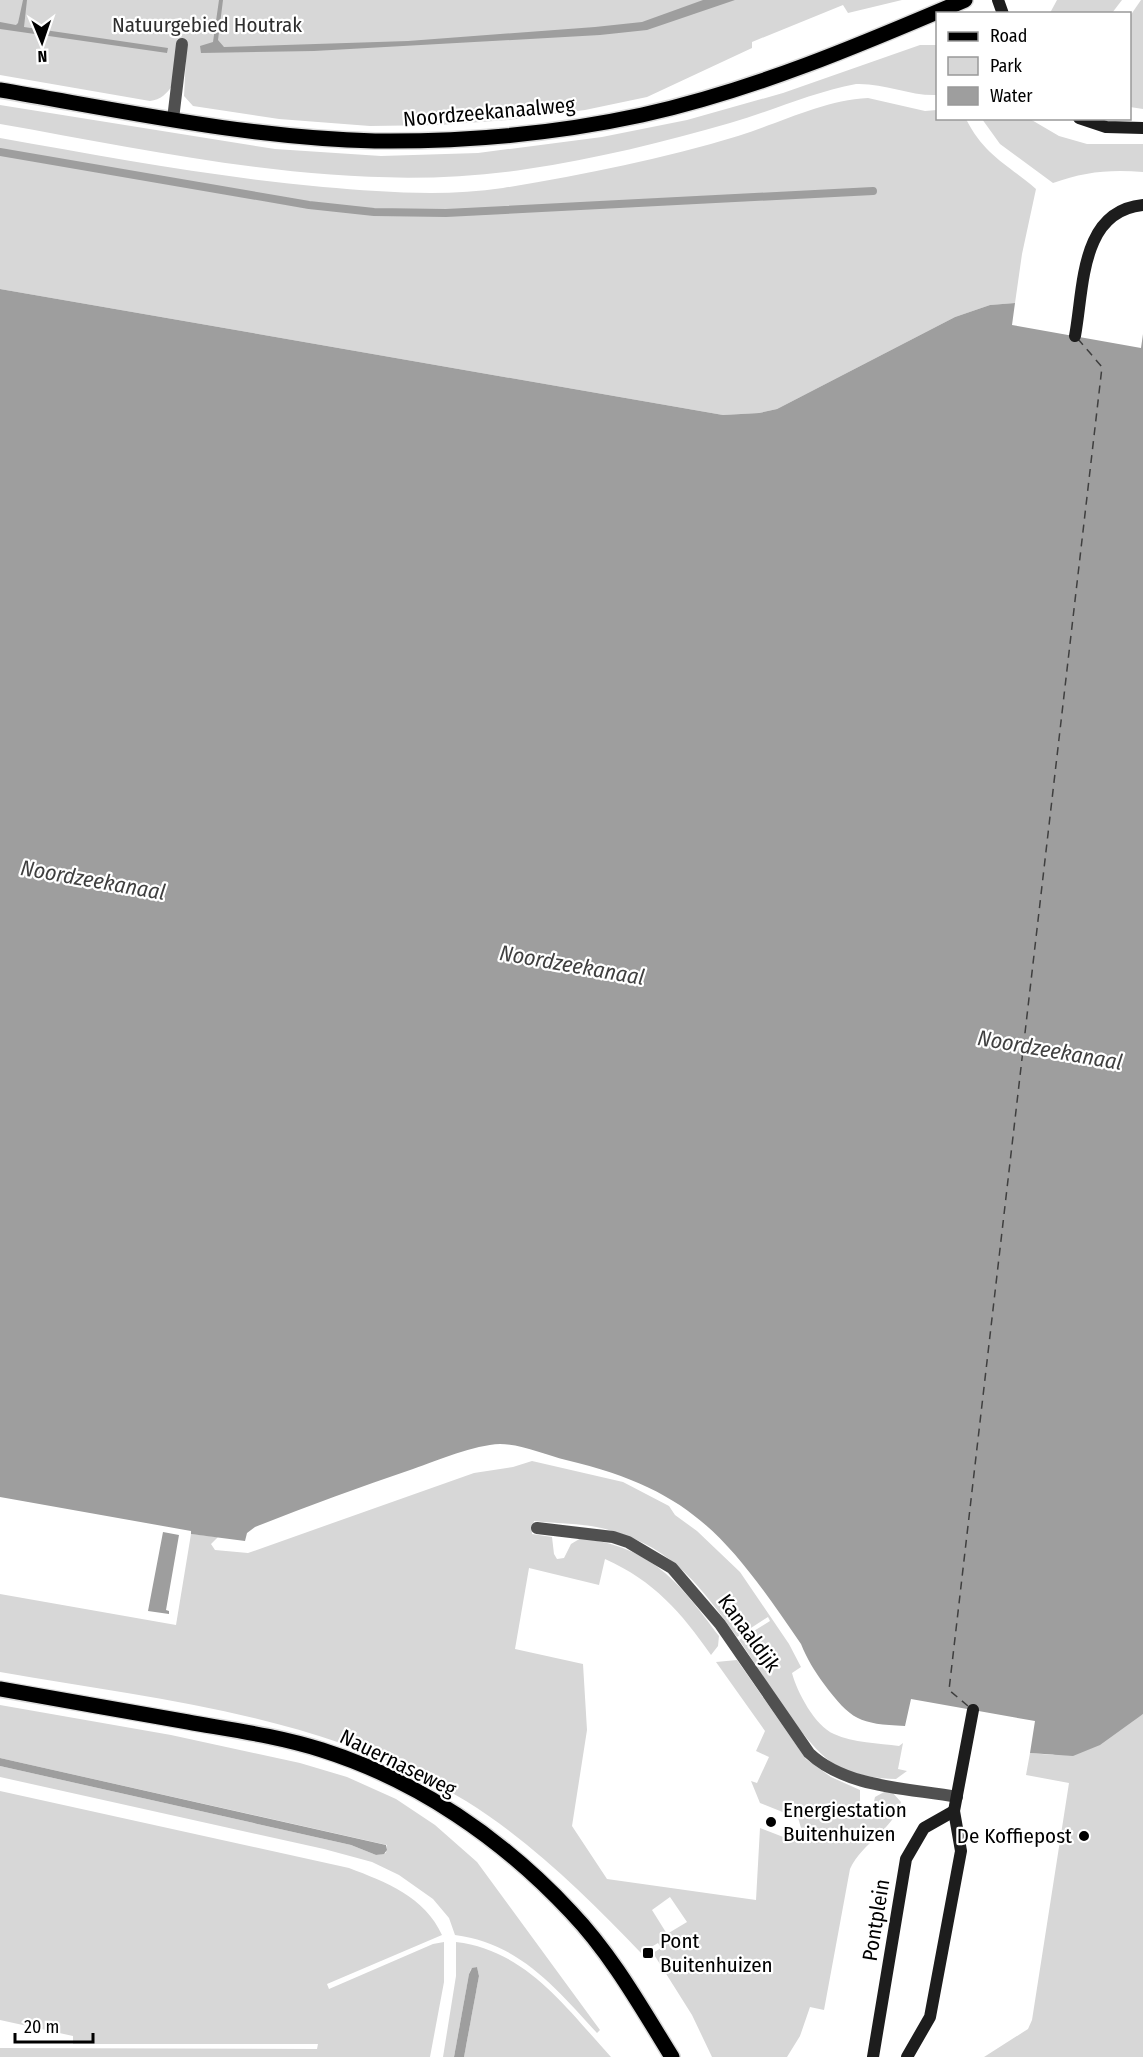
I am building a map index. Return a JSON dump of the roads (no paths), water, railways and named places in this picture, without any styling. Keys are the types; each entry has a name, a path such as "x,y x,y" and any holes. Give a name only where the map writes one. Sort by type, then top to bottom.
{"main road":[{"name":"Noordzeekanaalweg","path":"936,12 965,0"},
{"name":"Noordzeekanaalweg","path":"0,90 263,133 382,141 490,137 585,125 643,114 738,88 852,47 936,12"},
{"name":"Nauernaseweg","path":"0,1689 263,1735 322,1750 398,1781 442,1804 523,1866 572,1912 615,1966 672,2057"}],"street":[{"path":"173,119 183,44"},
{"path":"1084,120 1106,127 1143,128"},
{"path":"1075,336 1090,247 1098,230 1108,217 1130,206 1143,205"},
{"name":"Kanaaldijk","path":"537,1528 613,1537 628,1542 672,1568 720,1624 809,1753 824,1766 844,1776 957,1797"},
{"path":"908,2057 930,2017 961,1851 954,1811 973,1710"},
{"name":"Pontplein","path":"873,2057 906,1859 924,1828 954,1811"}],"water":[{"path":"23,0 27,0 24,27 168,48 167,53 0,29 0,22 16,25 18,23"},
{"path":"219,0 223,0 218,40 224,47 408,41 595,27 642,22 703,0 735,0 647,30 600,35 314,51 201,53 200,46 213,42"},
{"name":"Noordzeekanaal","path":"0,289 723,415 759,413 777,409 955,317 990,305 1015,303 1012,325 1141,348 1143,334 1143,1714 1100,1745 1073,1756 1030,1753 1035,1721 911,1699 905,1726 877,1724 857,1718 849,1713 824,1684 801,1644 752,1576 729,1548 705,1525 678,1504 647,1487 610,1472 516,1446 490,1445 445,1457 255,1527 247,1533 245,1541 191,1534 191,1531 0,1497"},
{"path":"163,1532 179,1535 166,1610 169,1614 148,1611"},
{"path":"0,1758 386,1845 387,1850 384,1854 376,1855 351,1845 0,1766"},
{"path":"477,1967 479,1976 464,2057 454,2057 469,1974 472,1968"}],"waterway":[{"path":"0,152 309,205 374,212 446,213 873,191"}],"place":[{"name":"Energiestation Buitenhuizen","path":"771,1822"},
{"name":"De Koffiepost","path":"1084,1836"},
{"name":"Pont Buitenhuizen","path":"648,1953"}],"park label":[{"name":"Natuurgebied Houtrak","path":"207,25"}]}
